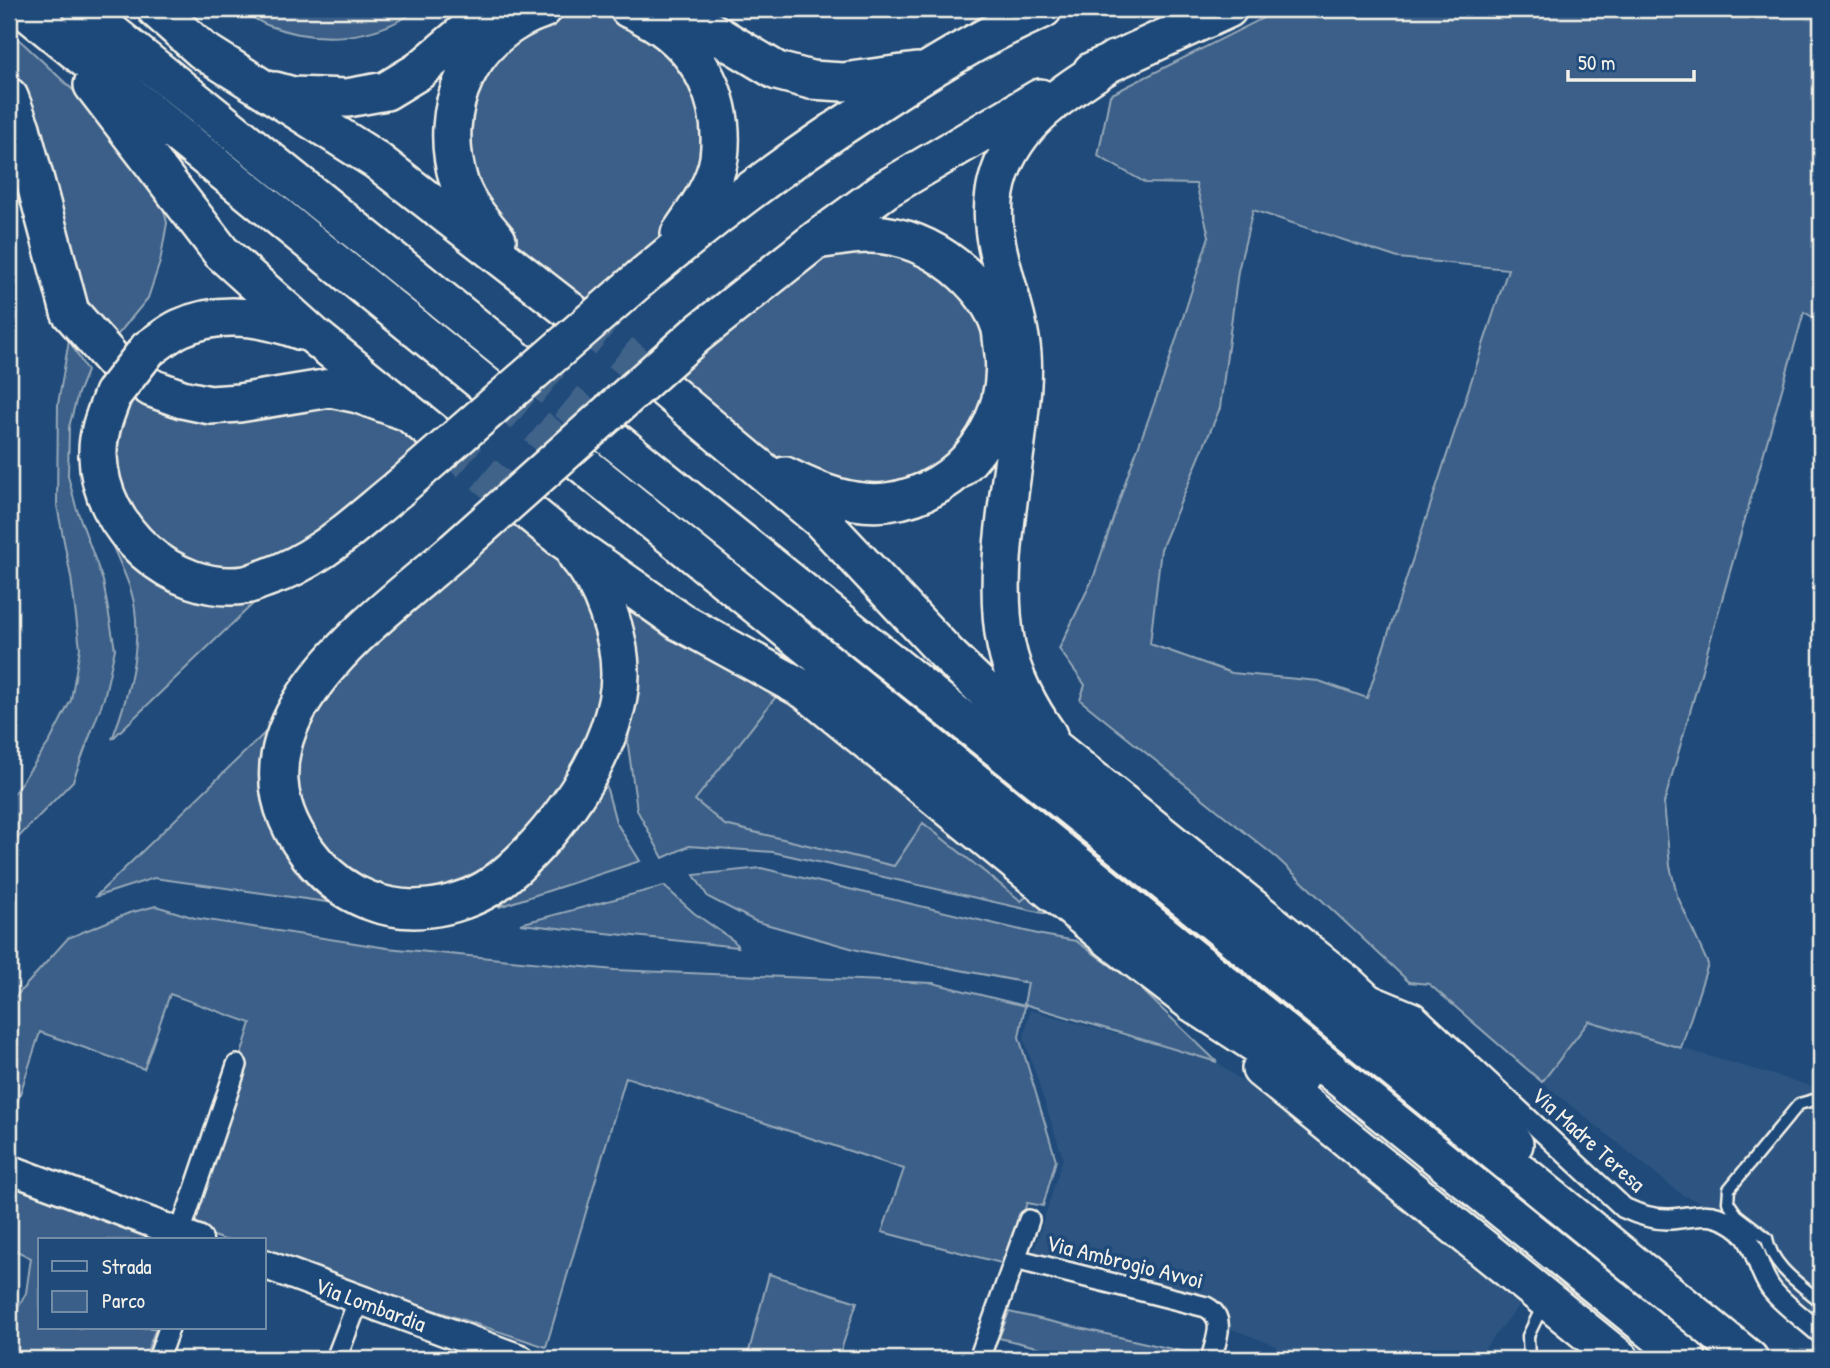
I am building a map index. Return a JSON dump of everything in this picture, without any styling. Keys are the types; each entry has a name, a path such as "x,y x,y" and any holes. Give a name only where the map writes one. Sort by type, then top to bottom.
{"highway":[{"path":"24,9 494,392"},
{"path":"82,9 524,366"},
{"path":"156,9 202,50 376,160 565,306 504,249 473,211 459,183 450,141 453,105 469,68 496,35 528,14 543,9"},
{"path":"254,84 293,96 347,98 386,91 419,71 496,9"},
{"path":"629,9 669,31 695,57 713,91 720,126 719,160 704,196 652,268"},
{"path":"668,9 778,71 811,80 843,82 925,71"},
{"path":"313,335 276,321 243,316 210,318 179,328 148,349 113,394 101,424 98,457 104,486 115,517 135,544 159,563 187,576 215,584 246,584 279,574 317,555 397,490 652,268 801,152 925,71 1043,9"},
{"path":"560,537 592,577 613,628 615,640 620,674 614,718 595,763 567,807 524,858 491,886 458,901 430,908 397,910 372,902 344,888 319,867 299,843 285,811 278,775 282,743 297,707 334,656 696,335 816,240 886,189 1025,105 1114,60 1227,9"},
{"path":"55,34 221,252 313,335 441,439"},
{"path":"1065,759 1034,716 1006,645 1002,597 1003,560 1022,385 1022,353 994,239 993,205 1000,172 1018,137 1043,108 1114,60"},
{"path":"9,97 22,128 71,312 117,365 152,388 181,399 210,405 330,388 358,394 405,411"},
{"path":"715,429 786,477 815,490 850,501 886,502 917,494 948,478 974,456 993,427 1003,395 1006,362 1000,325 981,291 951,263 920,245 886,235 855,234 816,240"},
{"path":"659,383 821,520 947,654 999,705 1348,985 1507,1134 1548,1195"},
{"path":"604,432 1166,883 1508,1165 1749,1359"},
{"path":"575,458 1685,1359"},
{"path":"522,506 560,537 681,622 805,690 1110,939 1193,1003 1250,1038 1357,1114 1489,1199"},
{"path":"1193,1003 1219,1036 1620,1359"}],"street":[{"name":"Via Madre Teresa","path":"1348,985 1415,1013 1624,1208 1641,1216 1671,1219 1703,1214 1730,1222 1745,1234 1772,1290 1821,1334"},
{"path":"9,1169 189,1237 237,1065"},
{"path":"979,1359 1029,1220"},
{"name":"Via Ambrogio Avvoi","path":"1015,1259 1193,1303 1214,1311 1219,1321 1219,1329 1211,1359"},
{"name":"Via Lombardia","path":"266,1266 517,1359"},
{"path":"336,1359 359,1299"},
{"path":"158,1359 168,1330"}],"lane":[{"path":"1821,1098 1799,1104 1729,1189 1728,1202 1737,1215 1767,1238 1769,1250 1780,1266 1821,1302"},
{"path":"1529,1359 1528,1336 1546,1298"}],"shaded area":[{"path":"782,689 1032,892 1022,901 923,824 894,866 725,825 695,800"},
{"path":"1030,1010 1217,1062 1526,1297 1476,1359 1274,1359 1277,1346 1229,1328 1211,1299 1033,1254 1063,1158 1024,1039"},
{"path":"1589,1021 1821,1089 1821,1323 1778,1289 1720,1210 1682,1195 1542,1082"}],"green space":[{"path":"239,9 418,9 383,28 325,37 267,25"},
{"path":"1281,9 1821,9 1821,322 1804,312 1664,803 1670,866 1677,895 1708,964 1681,1048 1589,1021 1542,1082 1429,984 1409,982 1277,858 1080,700 1085,685 1059,649 1094,576 1164,377 1209,236 1196,184 1146,183 1098,156 1110,95","holes":["1253,210 1398,258 1508,269 1367,698 1319,681 1232,673 1150,644 1161,549 1220,408 1238,271"]},
{"path":"589,12 618,16 656,34 701,87 711,152 669,230 588,310 496,226 470,182 469,94 488,61 552,17"},
{"path":"9,30 108,123 160,193 167,223 160,262 148,298 108,344 90,324 28,118 9,78"},
{"path":"839,249 913,251 978,306 994,393 959,458 866,496 771,457 669,374 803,265"},
{"path":"69,340 87,371 69,427 68,476 76,507 103,581 115,649 104,698 73,781 9,847 9,800 50,741 71,700 80,648 71,577 57,506 58,404"},
{"path":"126,391 322,401 381,412 432,446 349,526 233,578 159,552 110,469"},
{"path":"97,512 256,601 112,739 133,666 136,646 135,609 131,591"},
{"path":"514,513 558,550 594,603 610,676 590,755 487,881 412,903 339,877 295,812 298,733 351,657"},
{"path":"610,596 669,639 724,661 752,684 778,694 695,800 725,825 894,866 923,823 1021,901 1032,892 1065,918 773,852 689,846 663,858 637,810 628,745 631,693"},
{"path":"275,723 263,760 262,780 269,818 285,855 296,871 327,902 154,878 95,897"},
{"path":"605,782 616,822 640,861 499,907 560,849 590,810"},
{"path":"761,868 1076,941 1135,983 1217,1062 1024,1004 1028,983 861,951 755,921 708,897 694,875"},
{"path":"664,886 738,947 520,924"},
{"path":"156,906 195,918 387,948 615,970 933,983 1025,1006 1019,1037 1056,1160 1043,1206 1027,1203 1005,1264 882,1232 904,1169 626,1077 546,1347 266,1255 266,1238 219,1238 187,1227 251,1023 170,994 144,1069 40,1032 9,1128 9,1004 68,938 129,913"},
{"path":"9,1183 154,1238 38,1238 38,1330 155,1330 144,1359 9,1359 9,1323 26,1293 31,1258 9,1247"},
{"path":"769,1274 857,1302 838,1359 747,1359"},
{"path":"1009,1312 1203,1356 1202,1359 1087,1359 999,1338"}],"tunnel":[{"path":"578,317 658,383"},
{"path":"524,366 604,432"},
{"path":"494,392 575,458"},
{"path":"441,439 522,506"}]}
